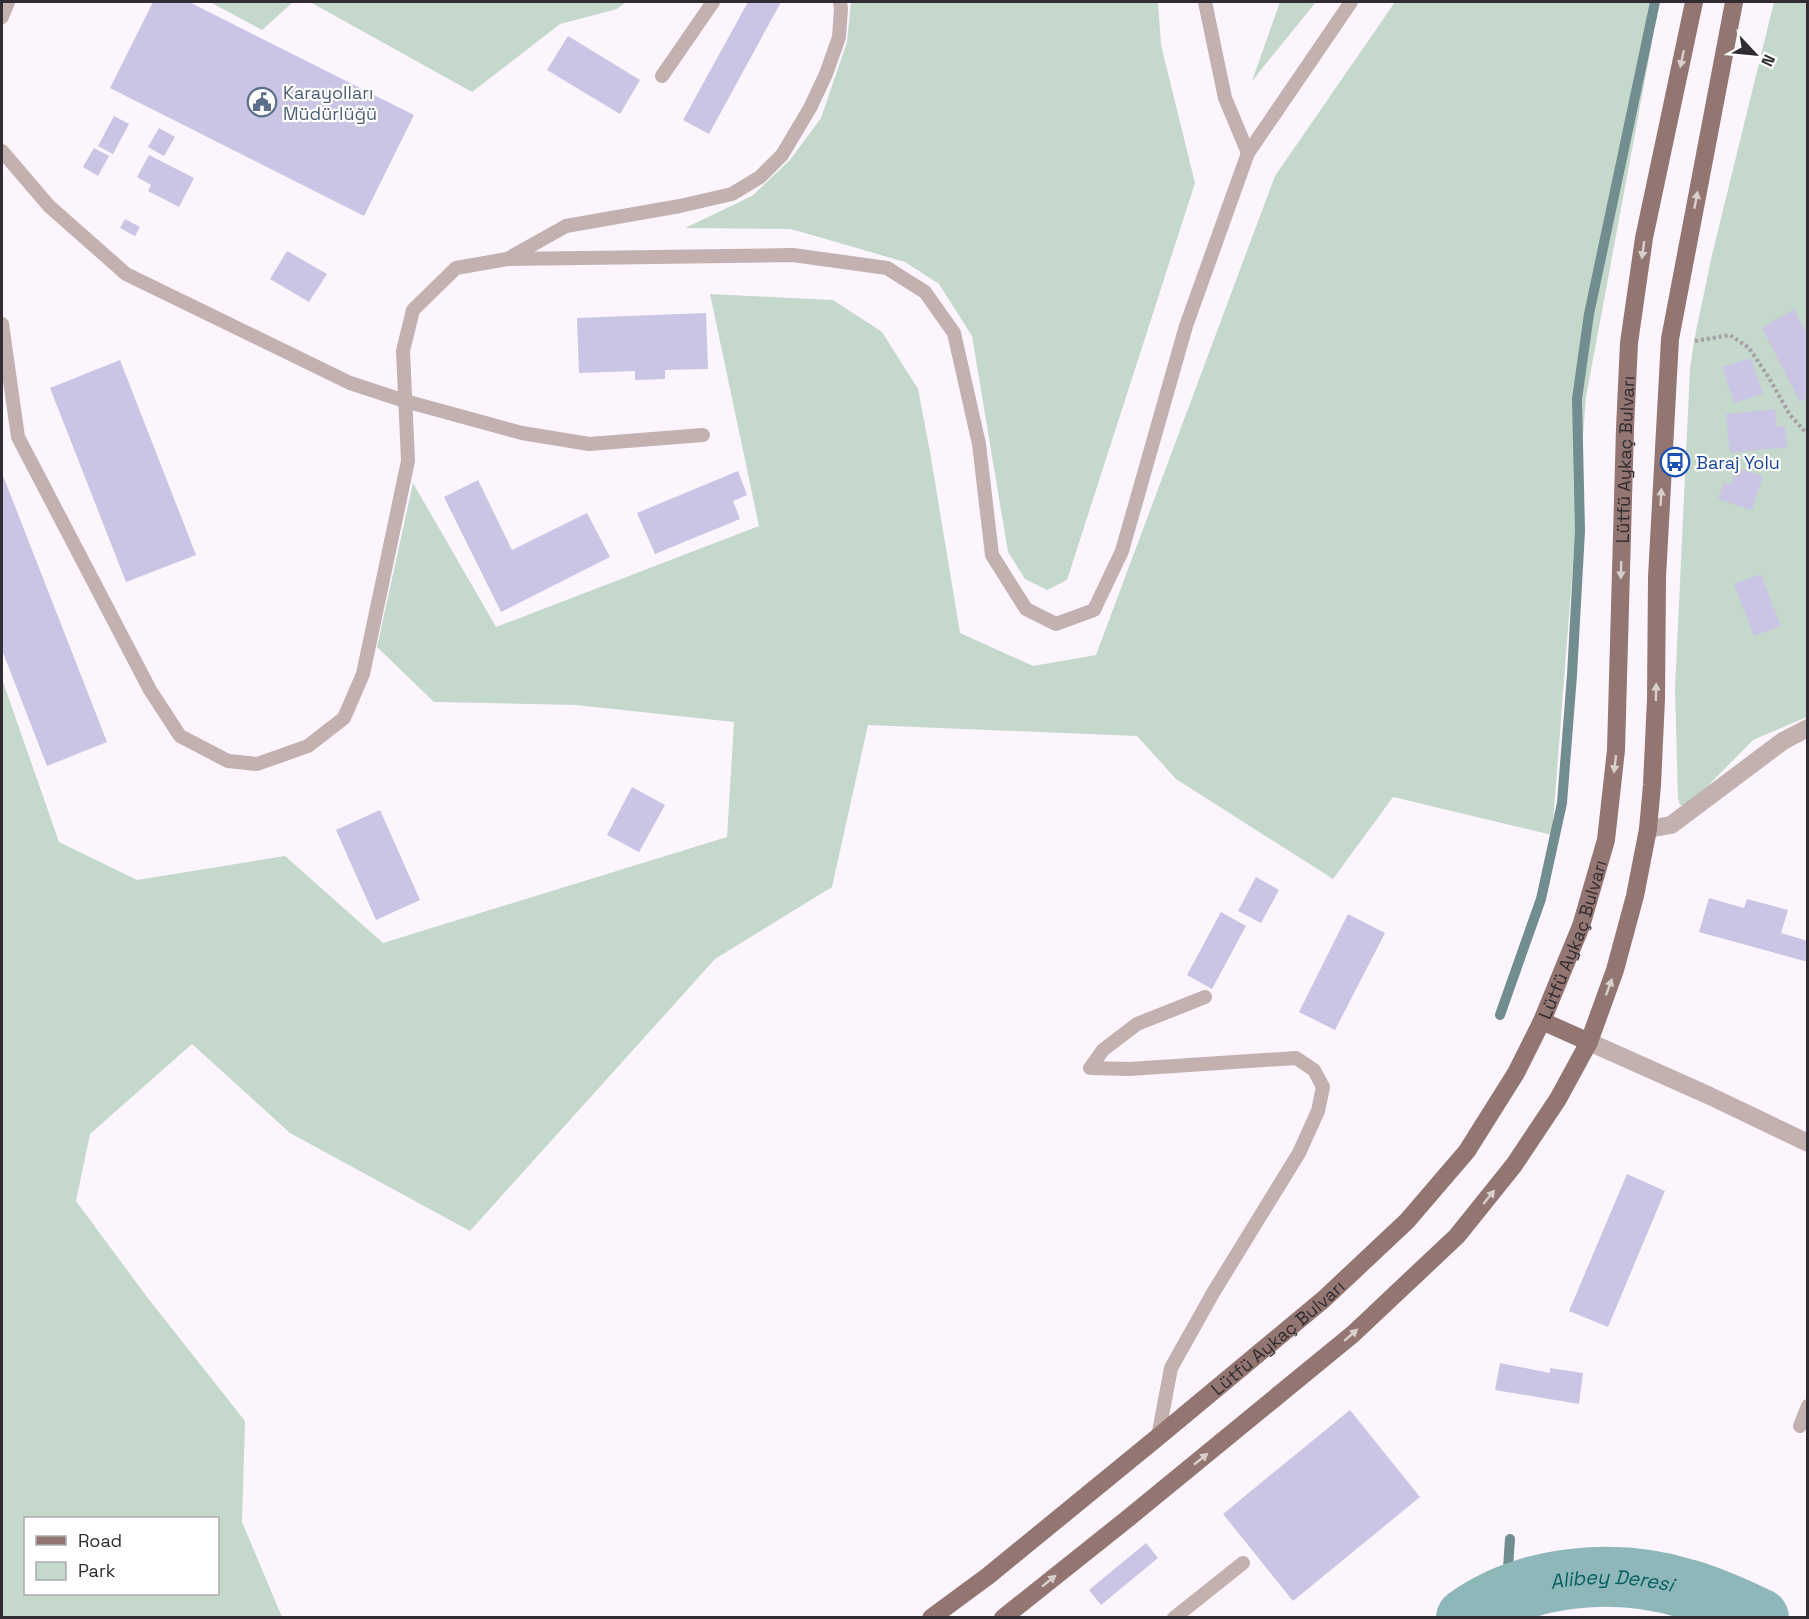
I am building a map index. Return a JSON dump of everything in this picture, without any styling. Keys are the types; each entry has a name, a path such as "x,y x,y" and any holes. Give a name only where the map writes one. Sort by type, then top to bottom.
{"main road":[{"name":"Lütfü Aykaç Bulvarı","path":"931,1617 988,1576 1324,1299 1407,1221 1467,1151 1516,1073 1542,1022 1581,926 1606,840 1616,750 1629,343 1644,238 1694,2"},
{"name":"Lütfü Aykaç Bulvarı","path":"1007,1616 1353,1334 1457,1236 1514,1165 1558,1099 1589,1042 1615,970 1635,896 1648,829 1656,699 1657,577 1670,339 1734,2"},
{"path":"1542,1022 1589,1042"}],"street":[{"path":"1648,829 1671,825 1783,741 1808,728"},
{"path":"1589,1042 1808,1143"}],"lane":[{"path":"2,16 8,2"},
{"path":"662,76 713,2"},
{"path":"507,259 566,226 680,206 732,194 760,177 782,154 810,108 826,74 839,38 840,2"},
{"path":"2,324 18,437 23,447 150,690 180,736 228,760 257,764 308,746 344,718 363,674 408,461 403,351 413,310 456,268 507,259 793,255 887,268 925,292 954,333 979,444 992,555 1026,609 1056,624 1094,610 1122,551 1186,326 1248,153 1351,2"},
{"path":"1207,4 1225,98 1248,153"},
{"path":"2,151 49,206 126,274 350,383 405,401 522,433 589,444 703,435"},
{"path":"1158,1437 1171,1368 1213,1293 1299,1153 1318,1111 1323,1087 1314,1070 1296,1058 1129,1069 1090,1068 1103,1050 1137,1024 1205,997"},
{"path":"1800,1426 1808,1406"},
{"path":"1174,1617 1243,1563"}],"path":[{"path":"1670,339 1694,341 1730,335 1749,348 1790,415 1808,435"}],"green space":[{"path":"210,2 293,2 262,30"},
{"path":"310,2 626,2 617,9 560,24 472,92"},
{"path":"851,2 1158,2 1161,45 1195,183 1067,580 1047,590 1025,579 1008,552 972,336 939,284 905,262 791,229 685,228 752,196 790,160 821,118 847,42"},
{"path":"1280,2 1316,2 1252,81"},
{"path":"1395,2 1655,2 1652,42 1586,397 1552,835 1393,797 1333,879 1176,779 1137,736 868,725 832,887 715,959 470,1231 290,1133 192,1044 90,1134 76,1201 147,1297 245,1421 242,1522 282,1617 2,1617 2,679 59,842 137,880 285,856 383,943 727,837 734,722 576,705 434,702 377,647 413,483 496,627 759,526 710,294 833,300 882,332 918,389 960,633 1033,666 1096,655 1275,176"},
{"path":"1774,2 1807,2 1807,717 1753,740 1688,806 1680,805 1678,799 1675,689 1690,369 1712,255"}],"building":[{"name":"Karayolları Müdürlüğü","path":"153,2 189,2 414,115 364,216 110,88"},
{"path":"748,2 781,2 709,134 683,120"},
{"path":"568,36 640,80 620,114 547,70"},
{"path":"114,116 129,124 113,154 98,146"},
{"path":"159,128 175,137 164,156 148,147"},
{"path":"94,148 109,156 98,176 83,167"},
{"path":"149,155 194,178 179,207 148,191 151,185 137,177"},
{"path":"125,219 140,227 135,236 120,228"},
{"path":"287,251 327,274 309,302 270,279"},
{"path":"1794,309 1808,337 1808,397 1800,402 1762,328"},
{"path":"706,313 708,369 665,370 665,379 635,380 635,371 579,373 577,318"},
{"path":"1751,358 1763,394 1734,403 1722,367"},
{"path":"120,360 196,555 126,582 50,388"},
{"path":"1775,409 1777,427 1785,426 1787,447 1730,453 1726,414"},
{"path":"1737,468 1763,476 1752,510 1718,499 1724,482 1731,485"},
{"path":"738,471 747,495 733,501 740,519 655,554 637,513"},
{"path":"2,473 107,742 47,766 2,650"},
{"path":"478,480 512,550 587,513 610,557 501,612 444,497"},
{"path":"1761,574 1781,626 1754,636 1734,584"},
{"path":"632,787 665,805 639,852 607,835"},
{"path":"380,810 420,900 376,920 336,830"},
{"path":"1256,877 1279,890 1261,923 1238,911"},
{"path":"1709,898 1744,908 1747,899 1788,910 1781,933 1808,941 1808,962 1699,932"},
{"path":"1221,912 1246,926 1212,989 1187,975"},
{"path":"1348,914 1385,933 1335,1030 1299,1012"},
{"path":"1627,1174 1665,1191 1608,1327 1569,1311"},
{"path":"1500,1363 1550,1373 1550,1368 1583,1373 1579,1404 1495,1390"},
{"path":"1350,1410 1420,1497 1293,1601 1223,1514"},
{"path":"1146,1543 1158,1558 1101,1605 1089,1590"}],"waterway":[{"path":"1500,1015 1541,899 1562,803 1580,531 1577,399 1589,314 1655,2"},
{"path":"1506,1596 1510,1539"},
{"name":"Alibey Deresi","path":"1466,1618 1490,1603 1516,1592 1544,1584 1602,1577 1632,1578 1687,1589 1759,1618"}],"place":[{"name":"Karayolları Müdürlüğü","path":"262,102"},
{"name":"Baraj Yolu","path":"1675,462"}]}
